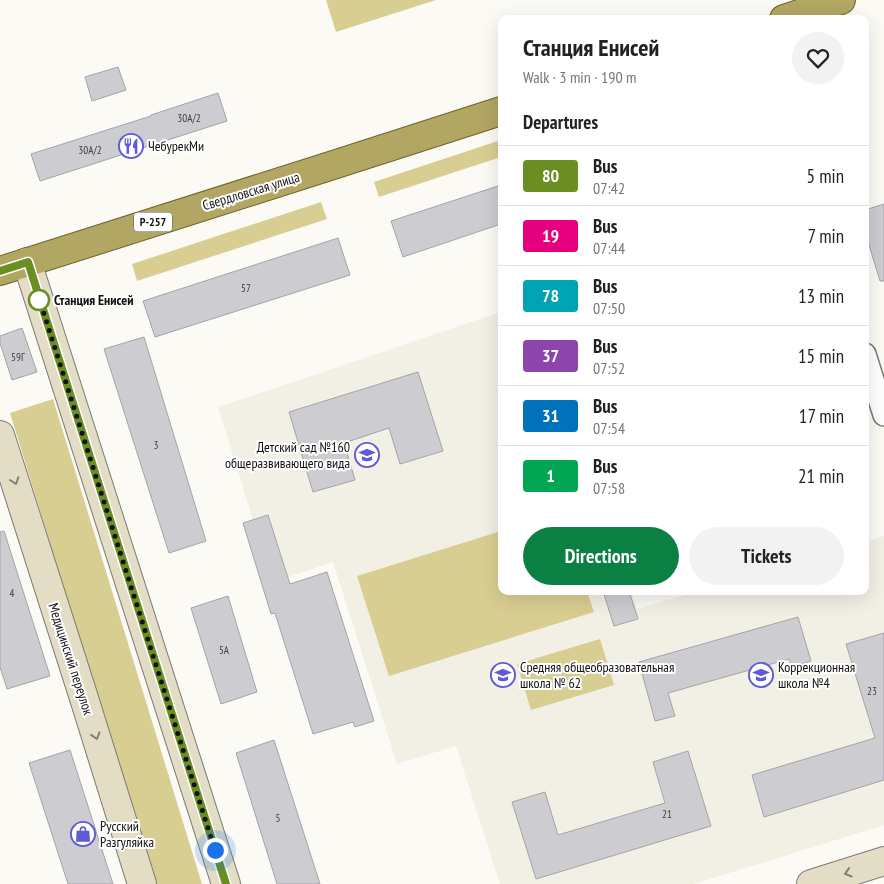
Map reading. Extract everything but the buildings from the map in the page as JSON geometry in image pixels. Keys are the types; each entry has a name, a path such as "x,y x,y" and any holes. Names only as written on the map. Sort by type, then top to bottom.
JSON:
{"highway":[{"path":"796,15 841,0"},
{"name":"Свердловская улица","path":"0,271 498,112"}],"main road":[{"path":"28,262 226,884"},
{"name":"Медицинский переулок","path":"0,434 142,884"},
{"path":"811,884 884,861"}],"street":[{"path":"869,367 884,415"}],"shaded area":[{"path":"326,0 436,0 336,32"},
{"path":"498,141 498,158 379,197 374,182"},
{"path":"321,202 327,219 137,281 132,264"},
{"path":"498,313 498,595 632,595 637,609 685,595 869,595 869,541 884,536 884,825 694,884 500,884 456,746 397,764 333,562 288,577 268,515 253,520 218,407"},
{"path":"53,399 202,884 155,884 10,413"},
{"path":"498,532 498,595 588,595 594,612 389,676 357,576"},
{"path":"600,639 614,685 531,710 517,664"}],"bus line":[{"name":"80","path":"0,271 28,262 226,884"}],"place":[{"name":"ЧебурекМи","path":"131,146"},
{"name":"Станция Енисей","path":"39,300"},
{"name":"Детский сад №160 общеразвивающего вида","path":"367,455"},
{"name":"Средняя общеобразовательная школа № 62","path":"503,675"},
{"name":"Коррекционная школа №4","path":"761,675"},
{"name":"Русский Разгуляйка","path":"83,834"}],"route":[{"path":"39,300 39,298 215,850"}]}
